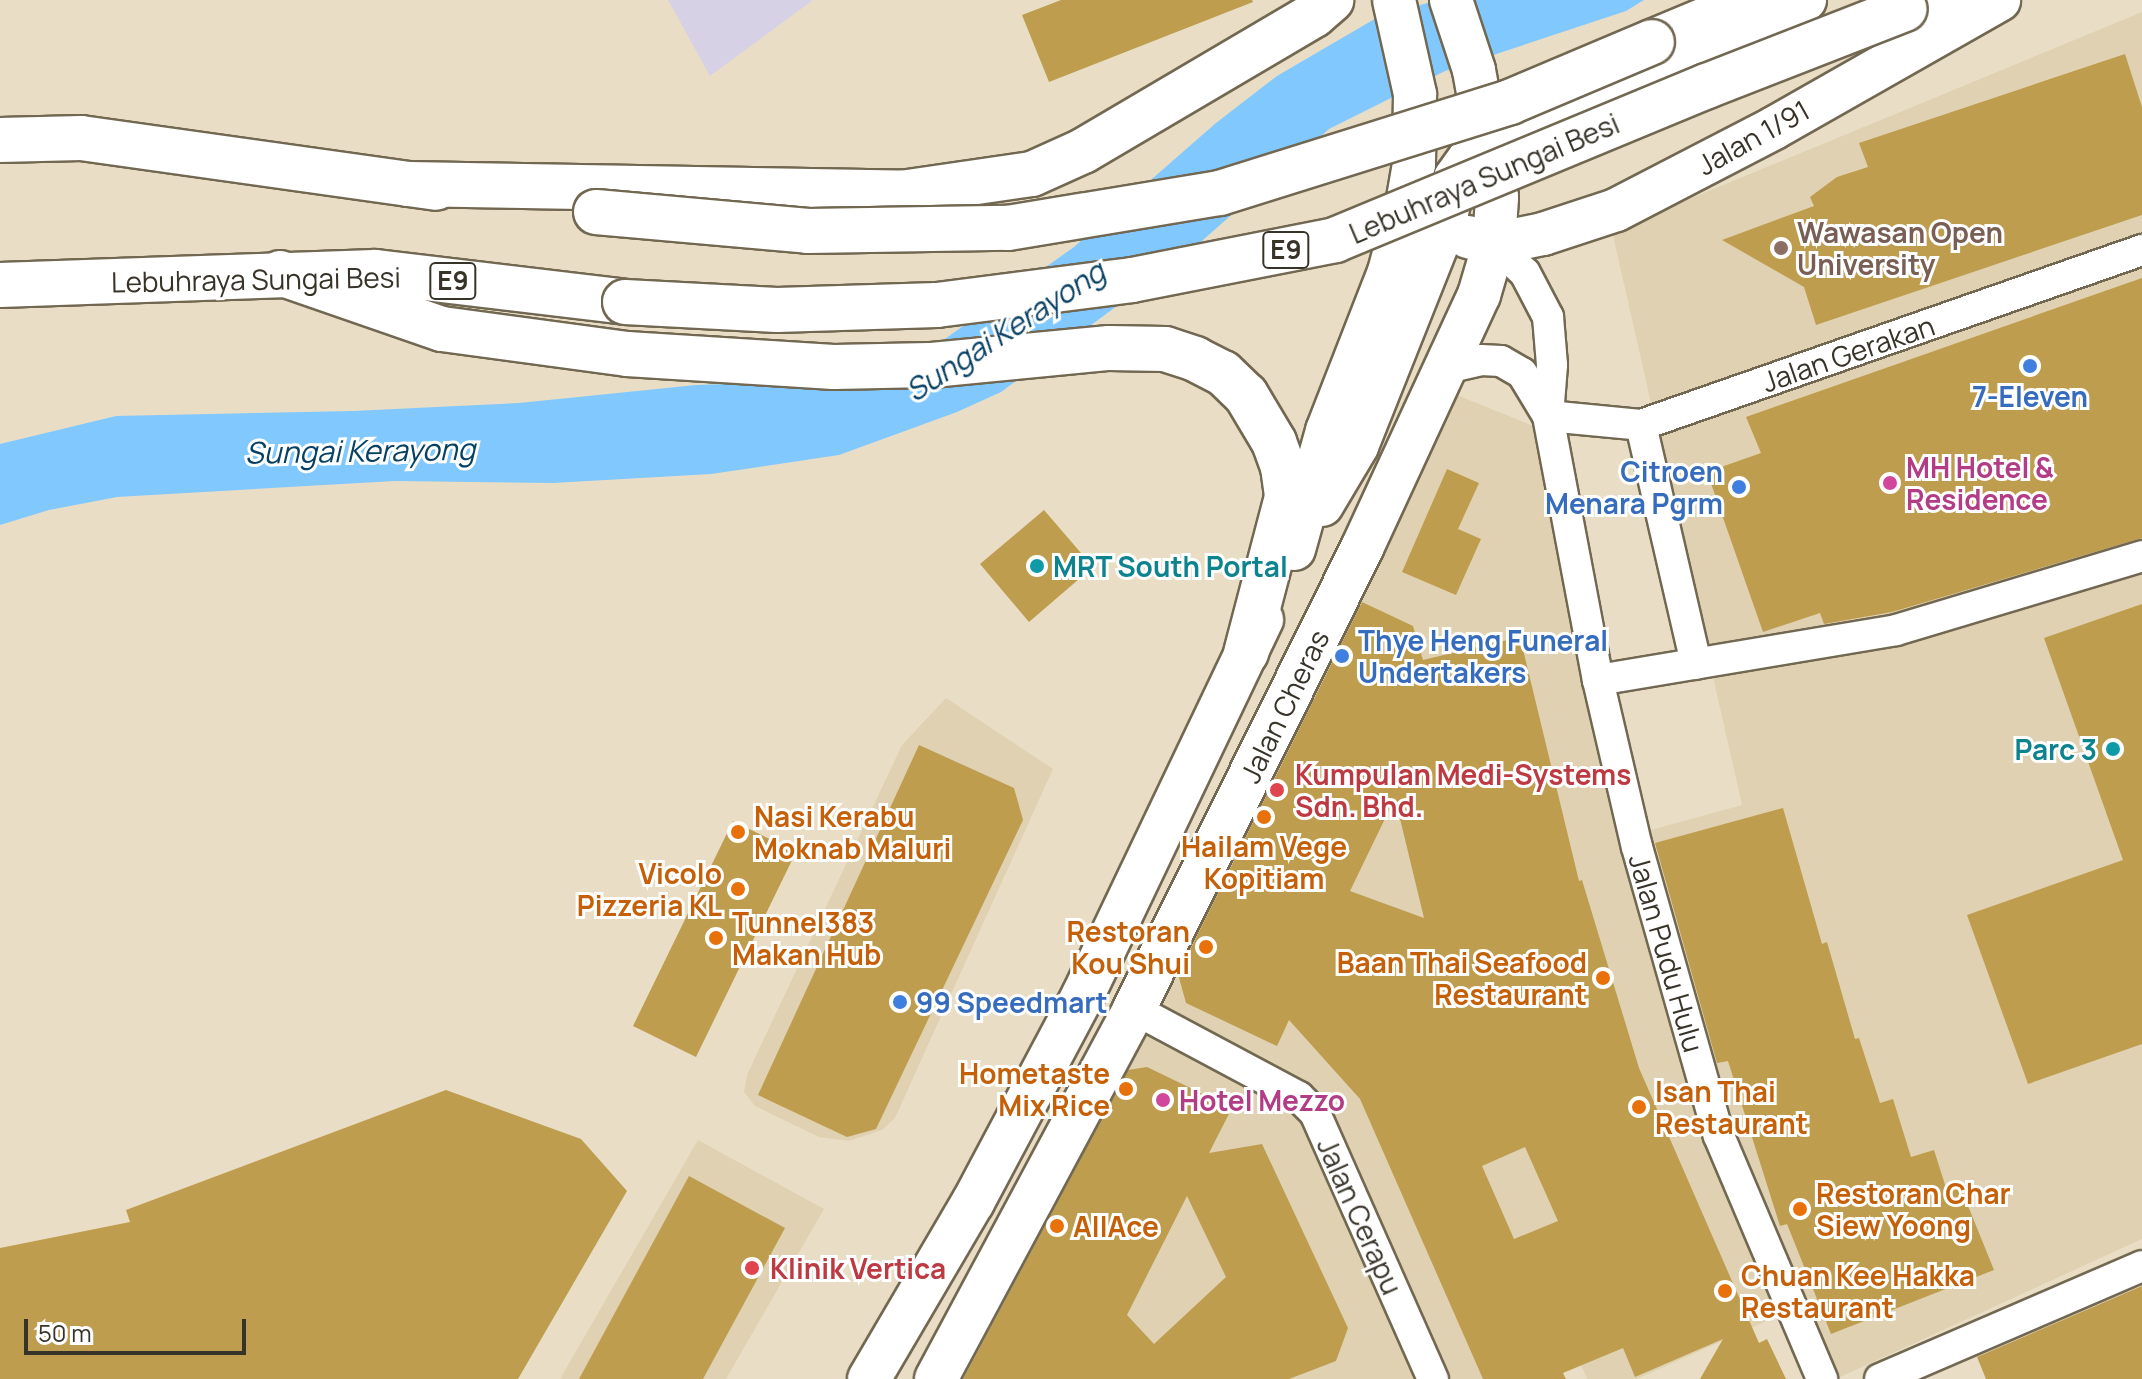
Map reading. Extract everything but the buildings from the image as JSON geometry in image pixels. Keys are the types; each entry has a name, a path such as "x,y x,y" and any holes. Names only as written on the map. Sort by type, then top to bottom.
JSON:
{"highway":[{"path":"408,184 901,193 1032,174 1083,151 1314,15 1331,0"},
{"path":"0,140 81,138 596,212 808,231 1008,228 1220,193 1510,102 1753,0"},
{"name":"Lebuhraya Sungai Besi","path":"0,285 375,272 625,302 777,310 937,305 1132,280 1335,240 1707,86 1914,5 1947,0"},
{"path":"280,273 442,329 627,354 834,367 932,365 1109,348 1165,349 1223,373 1261,417 1283,467 1287,497 1246,653"}],"main road":[{"name":"Jalan Cheras","path":"869,1379 973,1202 1083,995 1292,558 1327,431 1389,272 1407,204 1414,164 1415,94 1394,0"},
{"name":"Jalan Cheras","path":"936,1379 1134,1009 1447,368 1479,295 1494,244 1497,197 1475,77 1451,0"},
{"path":"1292,558 1357,446 1443,230 1455,178 1470,157 1488,146 1700,58 1805,0"},
{"name":"Jalan 1/91","path":"1494,244 1543,234 1616,210 1774,128 1999,0"},
{"path":"1475,77 1509,108 1545,122"},
{"path":"1407,204 1443,230 1494,244"}],"street":[{"name":"Jalan Pudu Hulu","path":"1494,244 1525,273 1548,317 1552,365 1548,416 1598,680 1637,847 1719,1136 1822,1379"},
{"name":"Jalan Gerakan","path":"1548,416 1641,425 2142,250"},
{"name":"Jalan Pudu Hulu","path":"1447,368 1481,360 1501,361 1522,373 1548,416"},
{"path":"1641,425 1696,664"},
{"path":"1598,680 1896,630 2142,556"},
{"name":"Jalan Cerapu","path":"1134,1009 1299,1097 1315,1113 1422,1375"},
{"path":"1880,1379 2142,1266"}],"shaded area":[{"path":"668,0 813,0 710,76"},
{"path":"2142,12 2142,1239 1838,1378 1730,1133 1644,832 1742,805 1612,231"},
{"path":"1452,393 1538,428 1780,1315 1637,1379 1587,1379 1573,1346 1497,1379 955,1379"},
{"path":"946,698 1053,769 895,1118 882,1130 849,1141 819,1137 755,1106 744,1092 747,1075 902,745"},
{"path":"698,1140 824,1209 726,1379 560,1379"}],"water":[{"name":"Sungai Kerayong","path":"1438,0 1644,0 1626,11 1445,71 1329,129 1187,254 1001,392 957,412 839,455 711,474 553,483 395,481 117,497 49,510 0,525 0,444 116,416 353,411 519,403 696,385 790,382 928,351 1074,247 1216,123 1277,76 1378,17"}],"place":[{"name":"Wawasan Open University","path":"1781,248"},
{"name":"7-Eleven","path":"2030,366"},
{"name":"MH Hotel & Residence","path":"1890,483"},
{"name":"Citroen Menara Pgrm","path":"1739,487"},
{"name":"MRT South Portal","path":"1037,566"},
{"name":"Thye Heng Funeral Undertakers","path":"1342,656"},
{"name":"Parc 3","path":"2113,749"},
{"name":"Kumpulan Medi-Systems Sdn. Bhd.","path":"1277,790"},
{"name":"Hailam Vege Kopitiam","path":"1264,817"},
{"name":"Nasi Kerabu Moknab Maluri","path":"738,832"},
{"name":"Vicolo Pizzeria KL","path":"738,889"},
{"name":"Tunnel383 Makan Hub","path":"716,938"},
{"name":"Restoran Kou Shui","path":"1206,947"},
{"name":"Baan Thai Seafood Restaurant","path":"1603,978"},
{"name":"99 Speedmart","path":"900,1002"},
{"name":"Hometaste Mix Rice","path":"1126,1089"},
{"name":"Hotel Mezzo","path":"1163,1100"},
{"name":"Isan Thai Restaurant","path":"1639,1107"},
{"name":"Restoran Char Siew Yoong","path":"1800,1209"},
{"name":"AllAce","path":"1057,1226"},
{"name":"Klinik Vertica","path":"752,1268"},
{"name":"Chuan Kee Hakka Restaurant","path":"1725,1291"}]}
